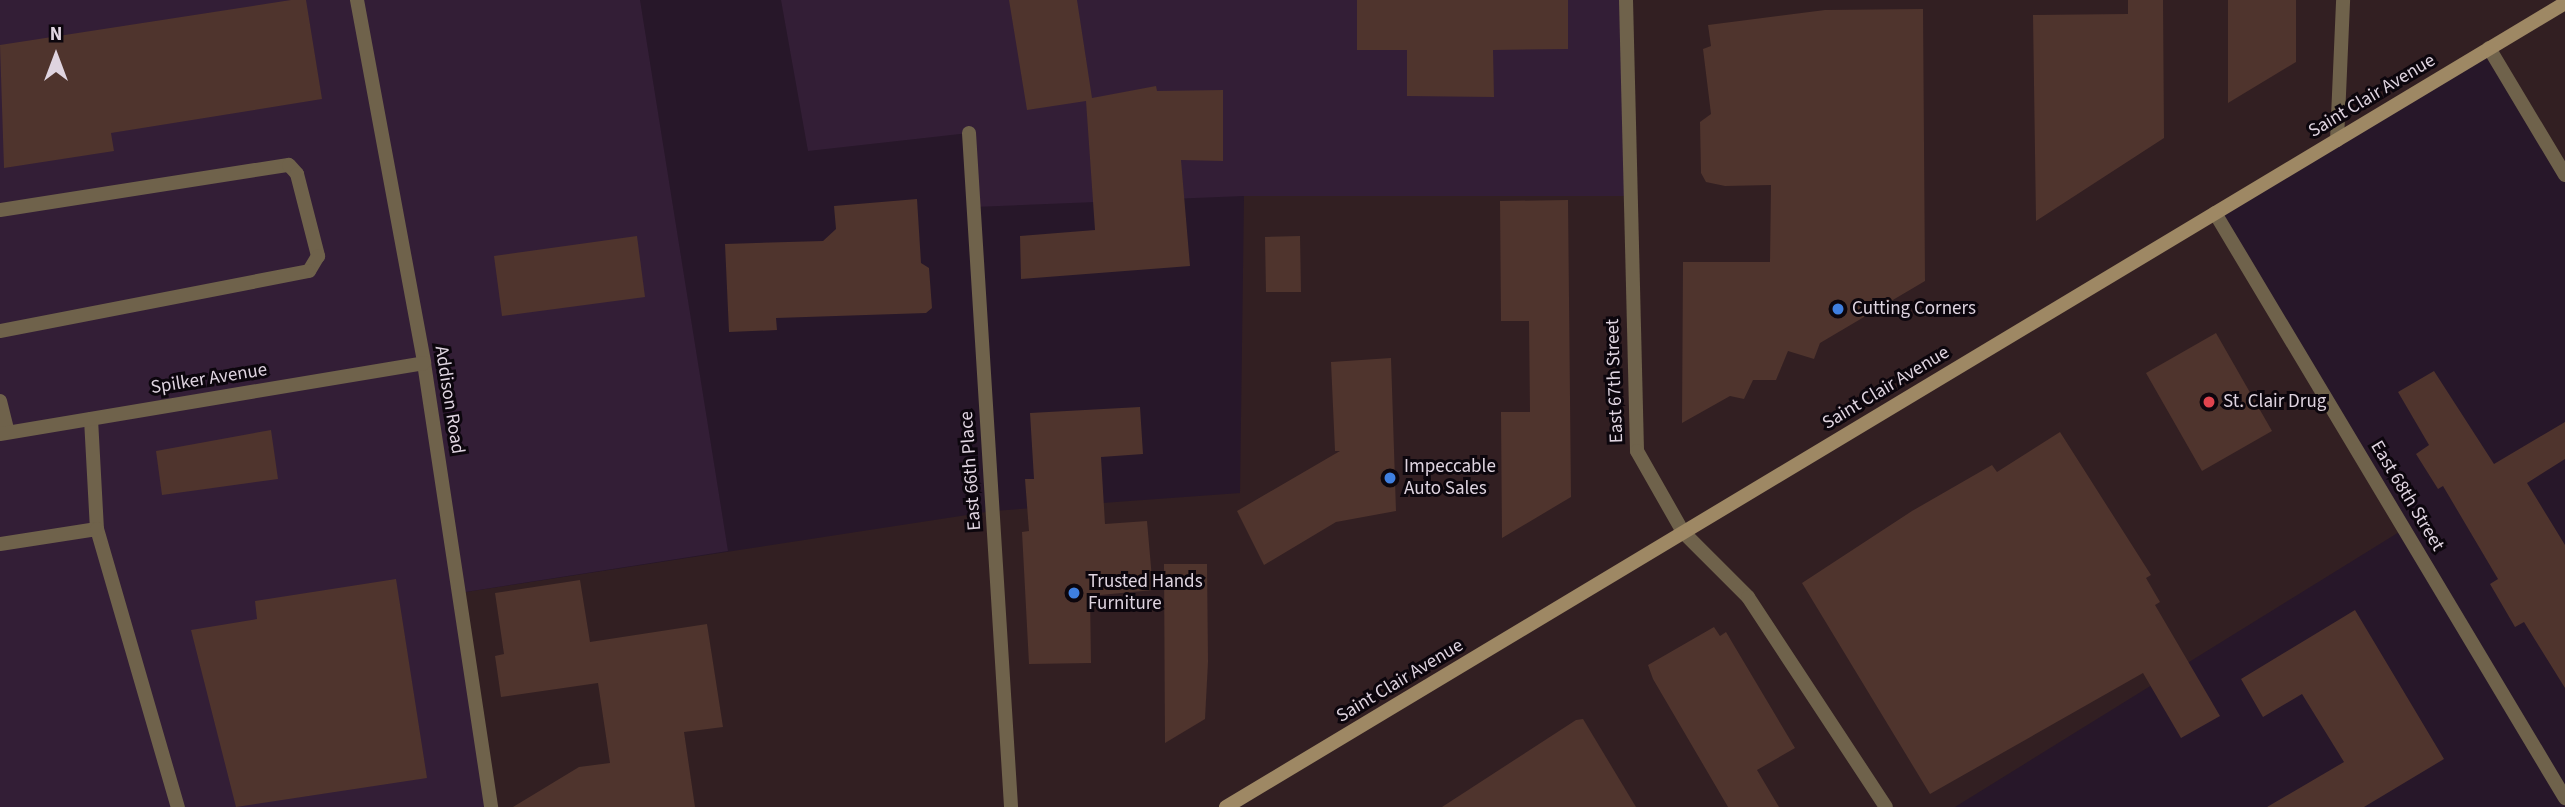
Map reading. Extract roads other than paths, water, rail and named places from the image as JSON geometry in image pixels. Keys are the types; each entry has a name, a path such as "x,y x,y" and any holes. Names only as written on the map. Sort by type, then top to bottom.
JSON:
{"main road":[{"name":"Saint Clair Avenue","path":"1226,807 2565,3"}],"street":[{"name":"Addison Road","path":"357,0 424,363 491,807"},
{"name":"East 67th Street","path":"1626,0 1637,452 1683,532 1748,597 1885,807"},
{"path":"2337,140 2343,0"},
{"path":"2490,48 2565,175"},
{"name":"East 66th Place","path":"969,133 1011,807"},
{"path":"0,210 289,165 297,174 318,256 309,271 0,331"},
{"name":"East 68th Street","path":"2215,213 2565,798"},
{"name":"Spilker Avenue","path":"4,433 424,363"},
{"path":"0,401 4,433"},
{"path":"91,419 97,529 178,807"},
{"path":"0,544 97,529"}],"place":[{"name":"Cutting Corners","path":"1838,309"},
{"name":"St. Clair Drug","path":"2209,402"},
{"name":"Impeccable Auto Sales","path":"1390,478"},
{"name":"Trusted Hands Furniture","path":"1074,593"}]}
